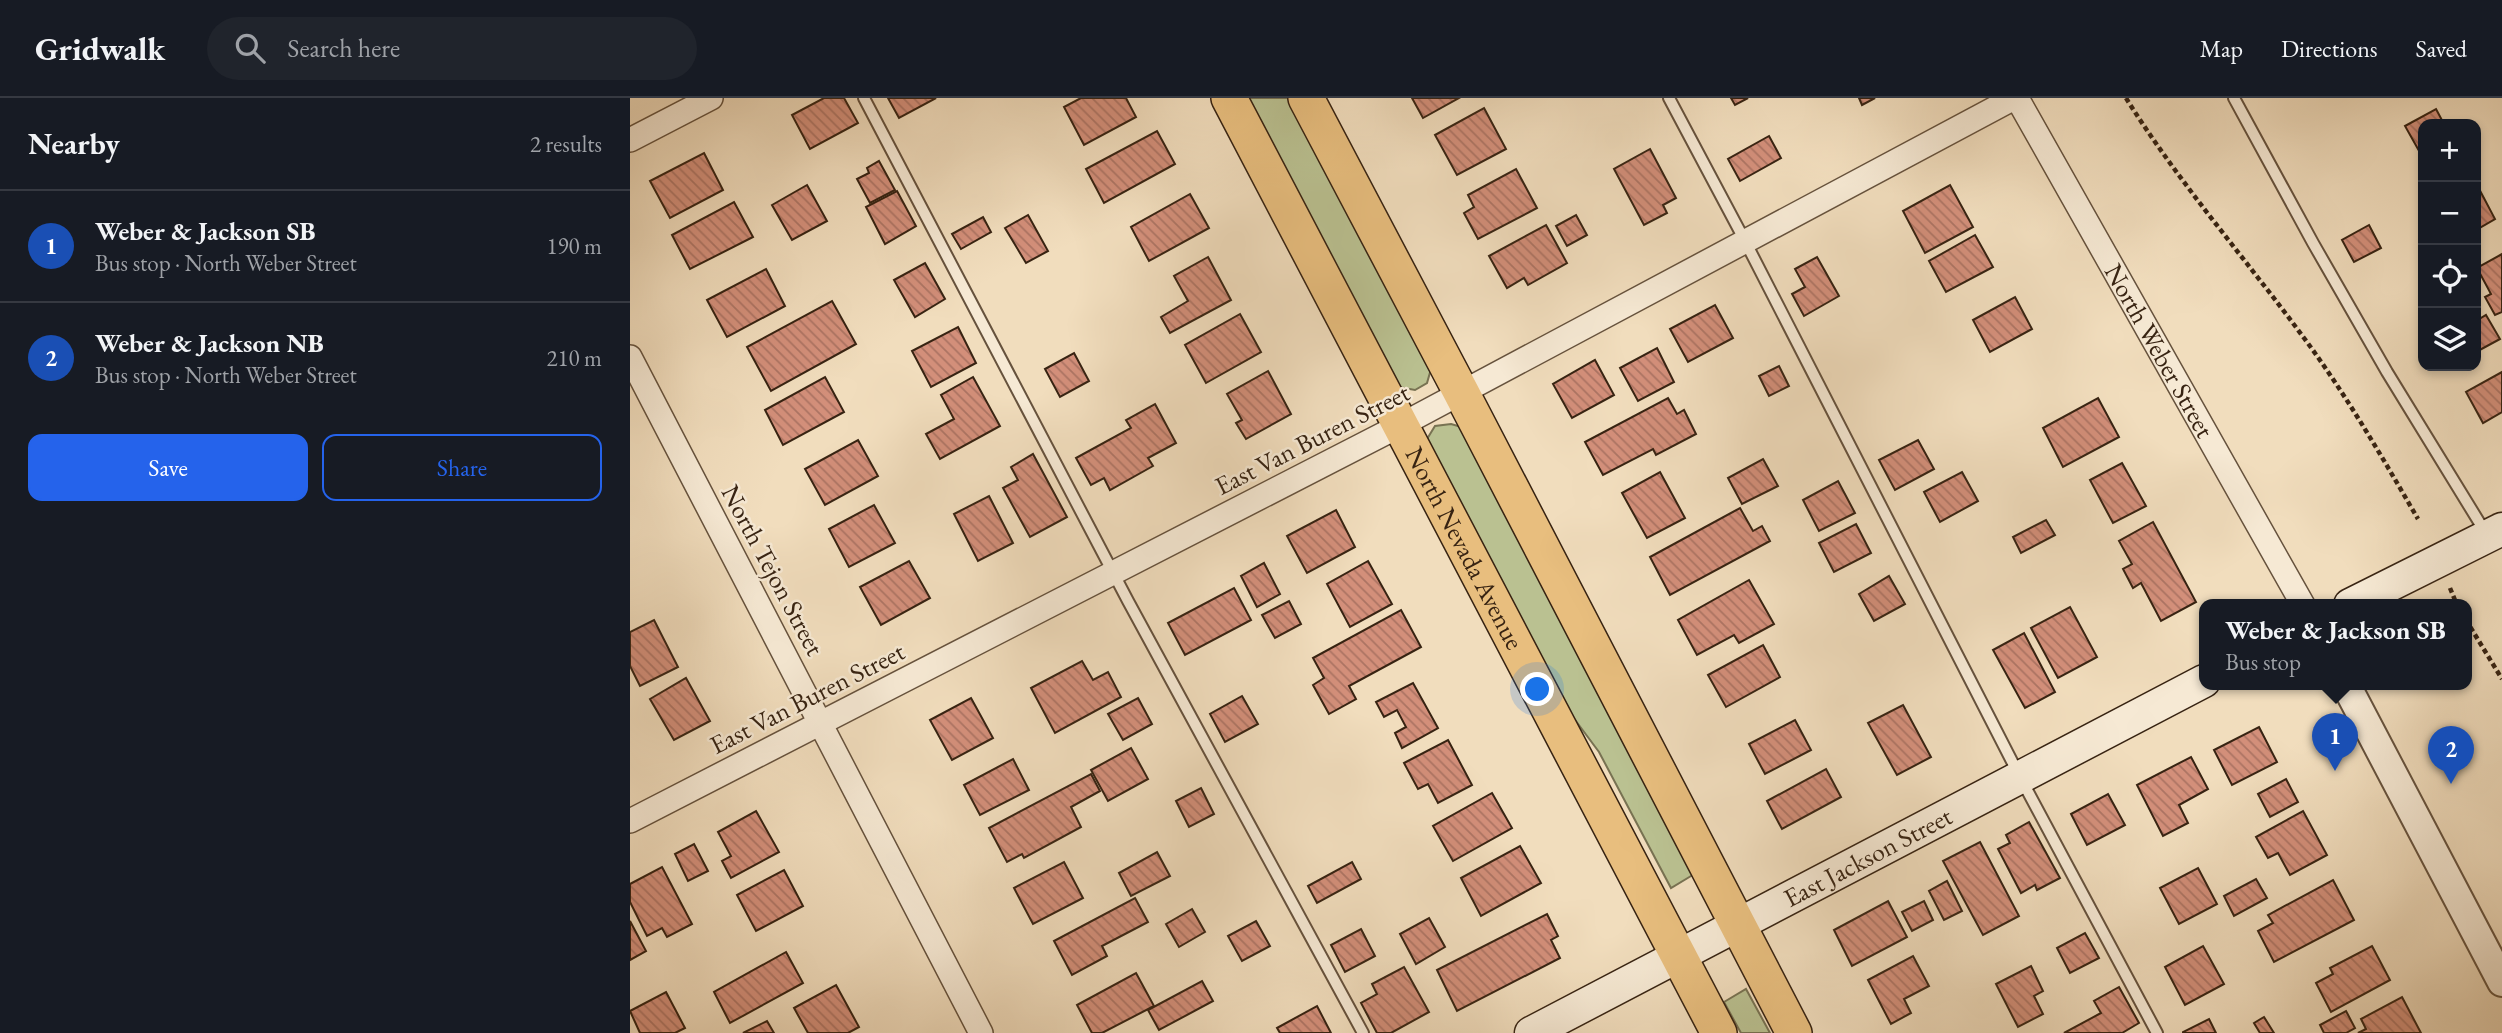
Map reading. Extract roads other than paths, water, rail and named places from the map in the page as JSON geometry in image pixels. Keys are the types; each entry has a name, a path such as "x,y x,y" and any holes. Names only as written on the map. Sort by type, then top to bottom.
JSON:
{"main road":[{"name":"North Nevada Avenue","path":"1229,98 1719,1033"},
{"path":"1306,98 1794,1033"},
{"path":"2362,599 2495,532"},
{"name":"East Jackson Street","path":"1531,1033 1679,958 2199,684"}],"street":[{"path":"630,140 711,98"},
{"name":"East Van Buren Street","path":"630,821 1401,425 2016,98"},
{"name":"North Weber Street","path":"2016,98 2300,599"},
{"name":"North Tejon Street","path":"630,357 981,1033"},
{"path":"2349,690 2502,982"}],"lane":[{"path":"864,98 1113,573 1363,1033"},
{"path":"1669,98 2020,777 2157,1033"},
{"path":"2234,98 2380,360 2495,532"}],"place":[{"name":"Weber & Jackson SB","path":"2335,771"},
{"name":"Weber & Jackson NB","path":"2451,784"}]}
